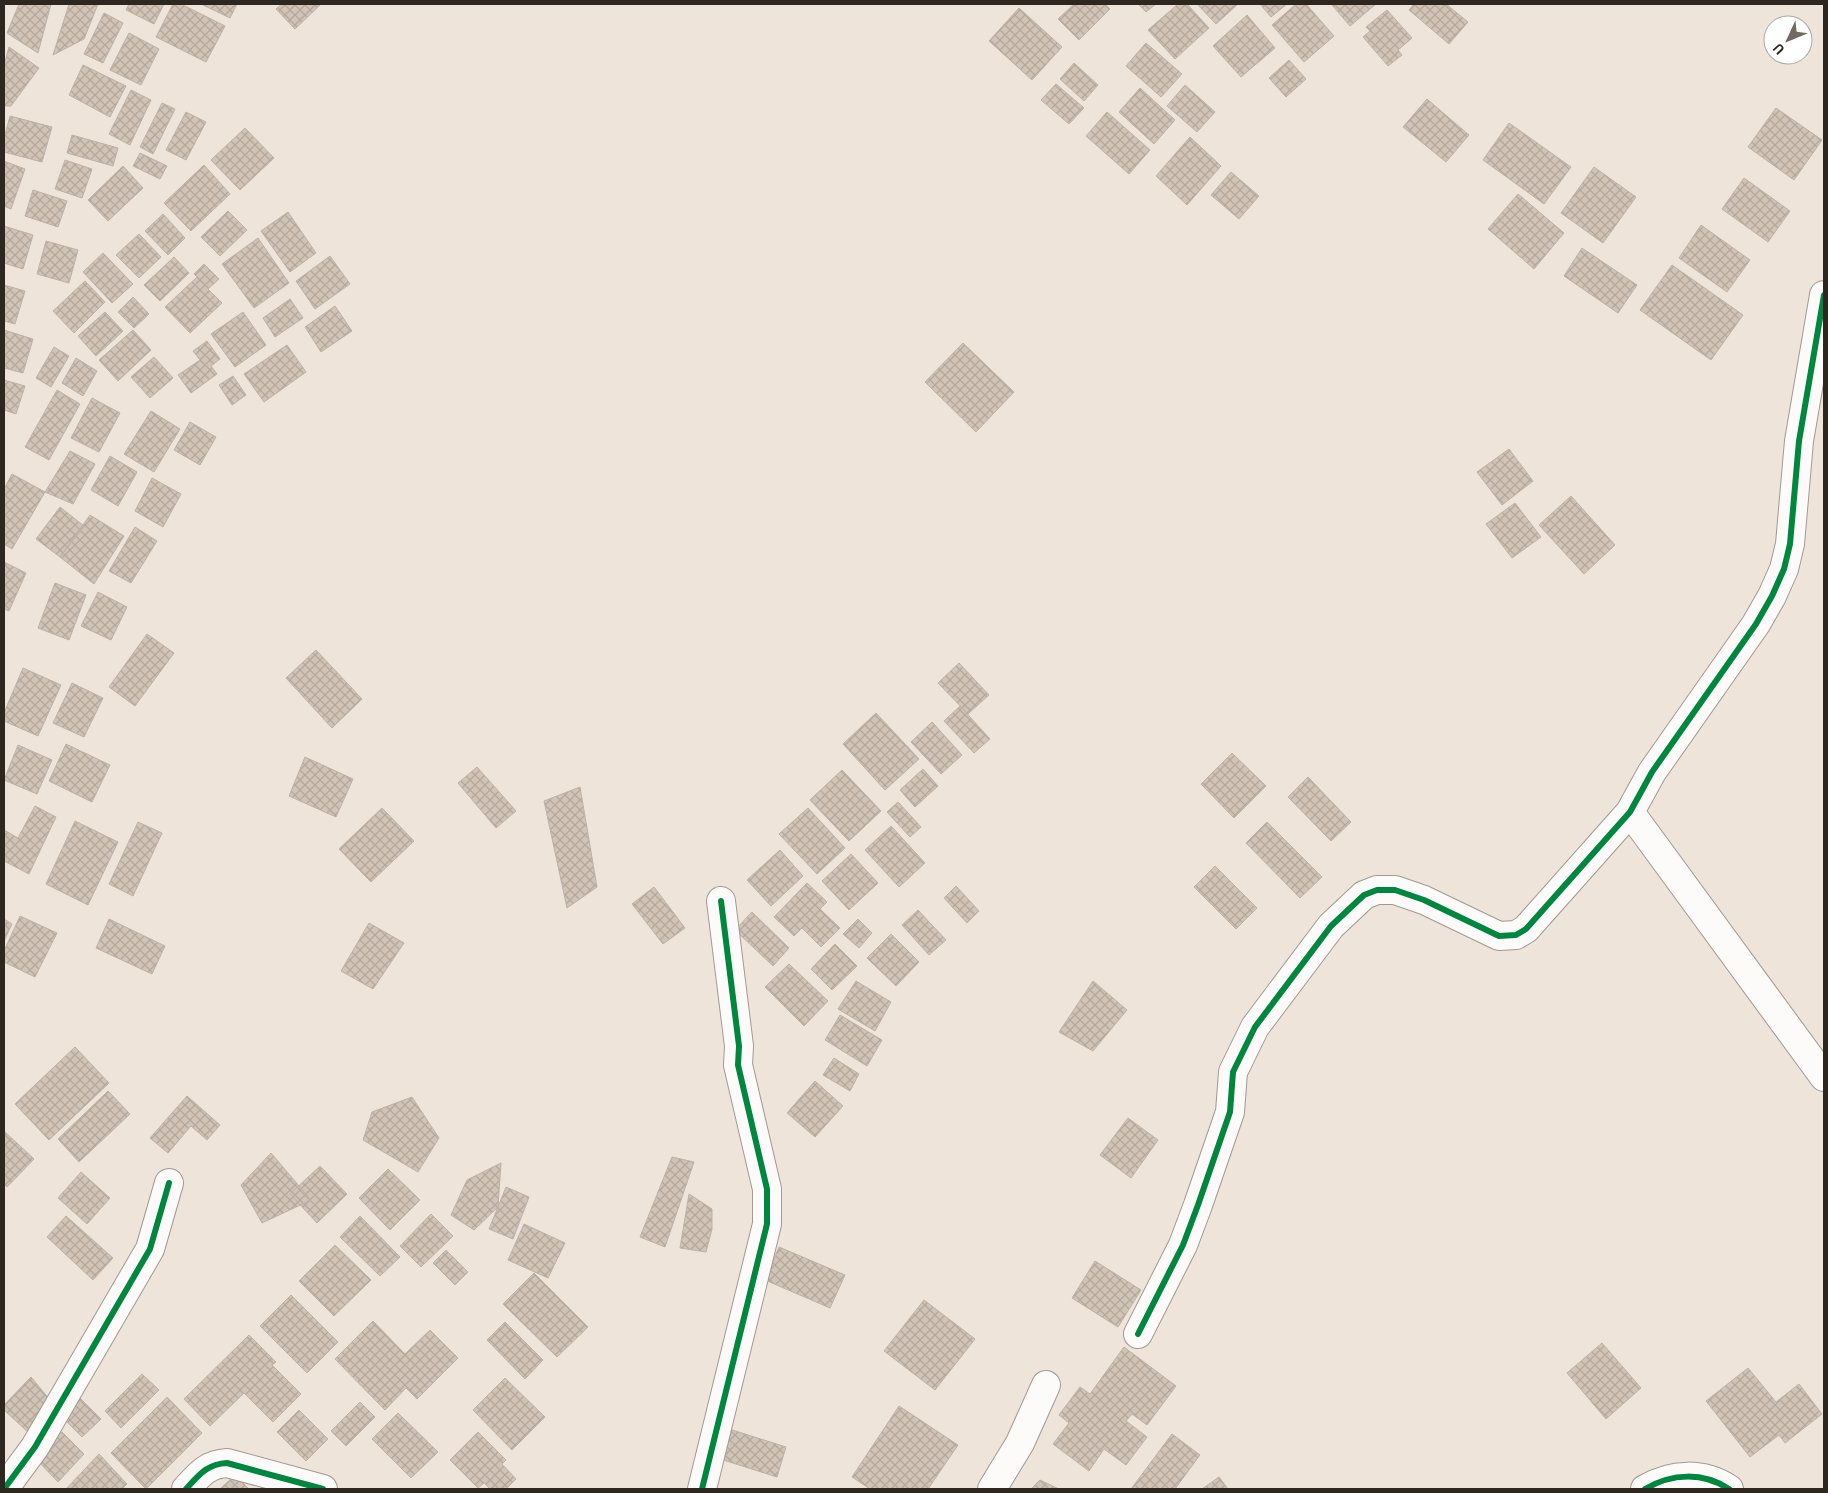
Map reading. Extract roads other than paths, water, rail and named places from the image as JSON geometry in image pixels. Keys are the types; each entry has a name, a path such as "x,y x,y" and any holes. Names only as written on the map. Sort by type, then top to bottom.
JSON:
{"street":[{"path":"1138,1334 1183,1245 1198,1205 1230,1112 1233,1072 1255,1027 1331,926 1364,895 1377,890 1395,890 1424,900 1499,936 1516,934 1526,929 1564,889 1630,812 1652,772 1756,624 1772,596 1784,569 1792,527 1799,441 1824,295"},
{"path":"1630,812 1824,1077"},
{"path":"702,1489 767,1224 768,1206 767,1189 738,1065 739,1046 721,901"},
{"path":"4,1489 34,1447 150,1249 169,1183"},
{"path":"992,1489 1020,1442 1046,1385"},
{"path":"186,1489 203,1470 216,1464 227,1464 323,1489"},
{"path":"1645,1489 1668,1478 1684,1476 1703,1478 1730,1489"}]}
